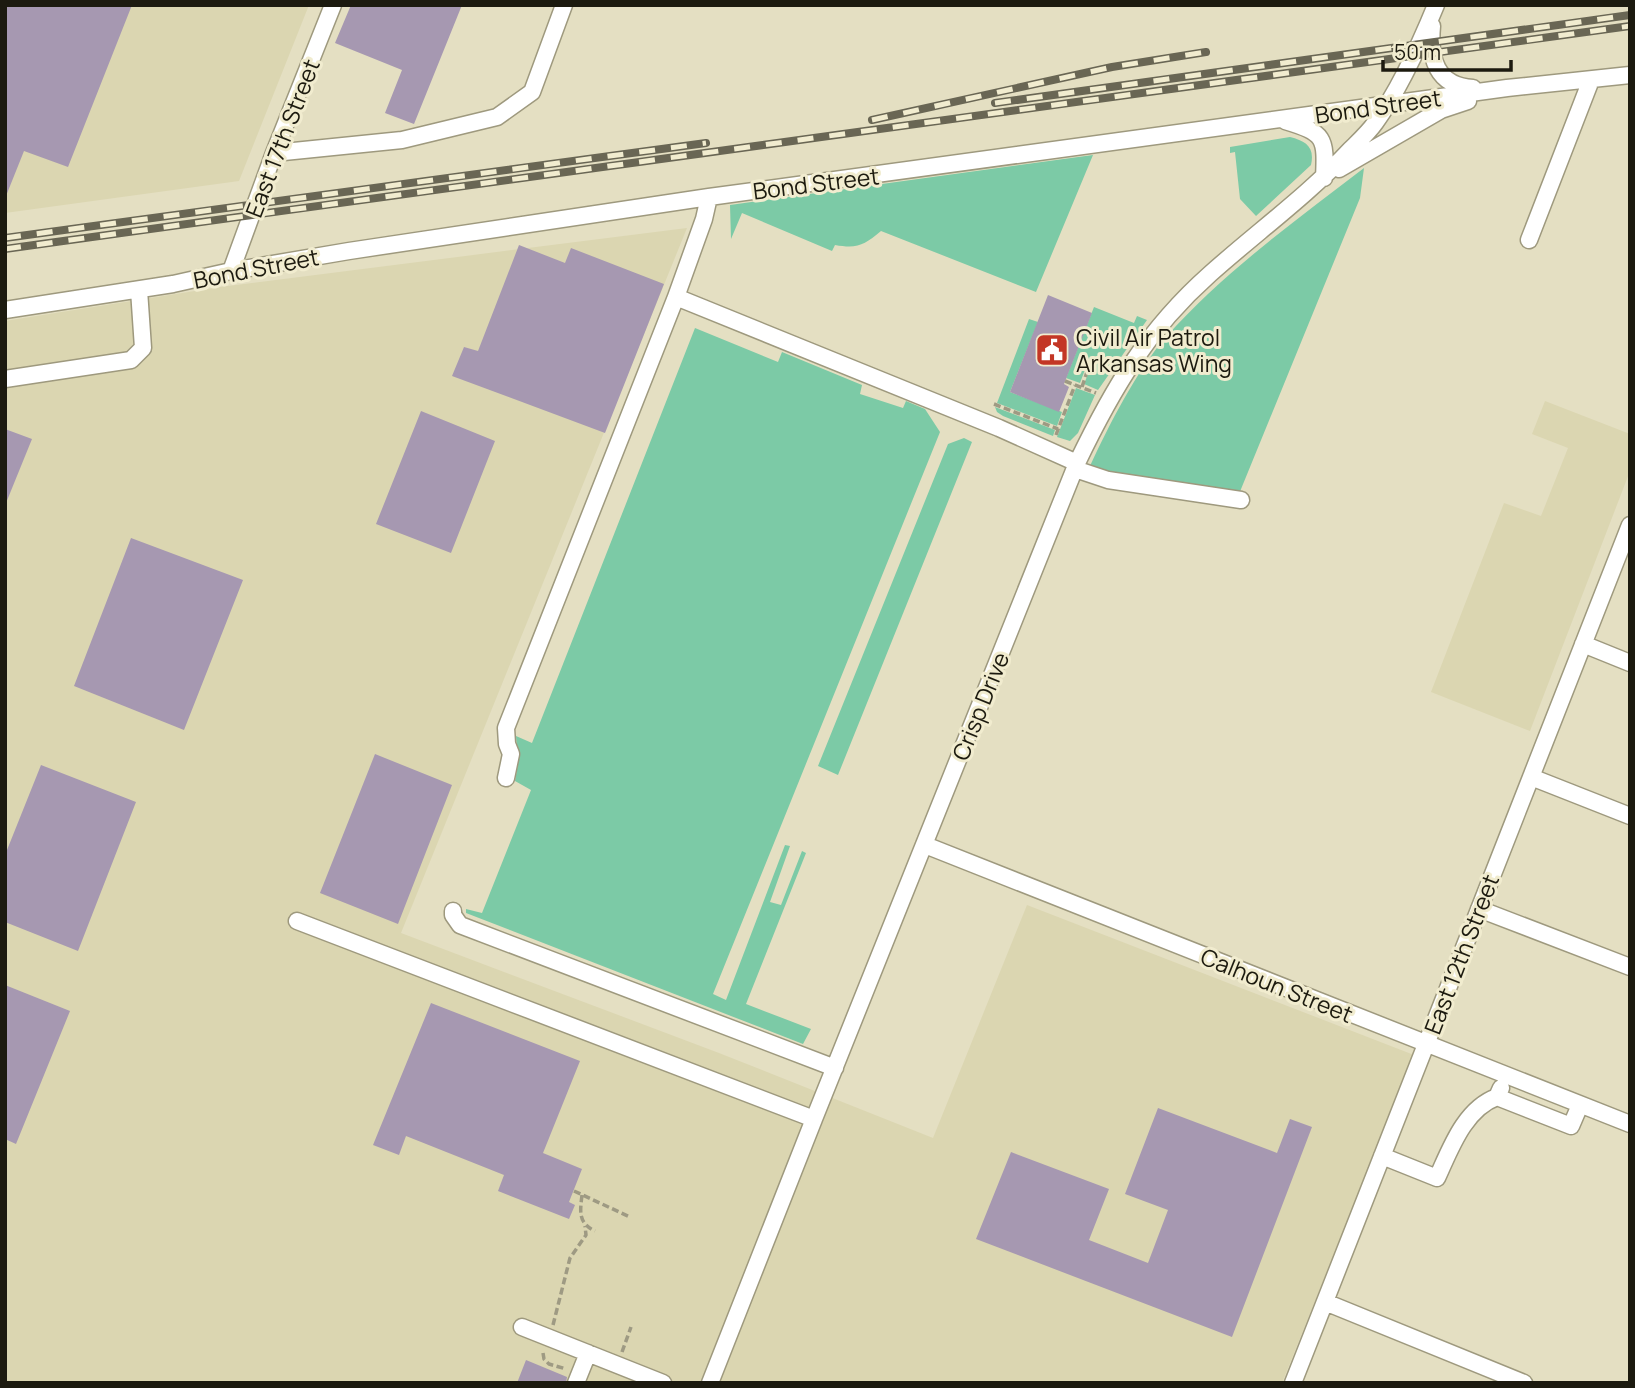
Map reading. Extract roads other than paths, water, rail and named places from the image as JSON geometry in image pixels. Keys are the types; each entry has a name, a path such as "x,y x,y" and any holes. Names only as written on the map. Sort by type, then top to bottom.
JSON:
{"street":[{"name":"East 17th Street","path":"231,271 333,5"},
{"path":"274,153 402,140 498,117 532,92 564,5"},
{"path":"1437,5 1431,43 1435,65 1443,76 1453,85 1465,88 1507,88"},
{"name":"Crisp Drive","path":"710,1383 1076,466 1104,407 1153,334 1210,274 1324,178 1375,124 1414,55 1437,5"},
{"name":"Bond Street","path":"5,310 139,290 231,271 709,197 1507,88 1630,75"},
{"path":"1529,240 1591,80"},
{"name":"Crisp Drive","path":"1324,178 1441,110 1507,88"},
{"path":"1280,119 1310,128 1322,138 1326,152 1324,178"},
{"path":"506,778 511,754 506,744 506,728 676,297 704,219 709,197"},
{"path":"5,379 131,360 143,348 139,290"},
{"path":"676,297 999,428 1108,480 1241,500"},
{"name":"East 12th Street","path":"1293,1383 1630,525"},
{"path":"1583,644 1630,663"},
{"path":"1531,777 1630,816"},
{"name":"Calhoun Street","path":"925,845 1630,1124"},
{"path":"1479,909 1630,967"},
{"path":"453,911 460,925 835,1068"},
{"path":"298,921 814,1119"},
{"path":"1497,1097 1506,1075"},
{"path":"1382,1156 1437,1178 1457,1136 1485,1101 1497,1097 1571,1126 1580,1105"},
{"path":"1325,1303 1524,1383"},
{"path":"522,1327 663,1383"},
{"path":"573,1377 588,1353"}],"railway":[{"path":"995,103 1630,15"},
{"path":"5,249 1630,26"},
{"path":"872,120 1112,67 1206,52"},
{"path":"5,238 706,143"}],"place":[{"name":"Civil Air Patrol Arkansas Wing","path":"1052,350"}]}
